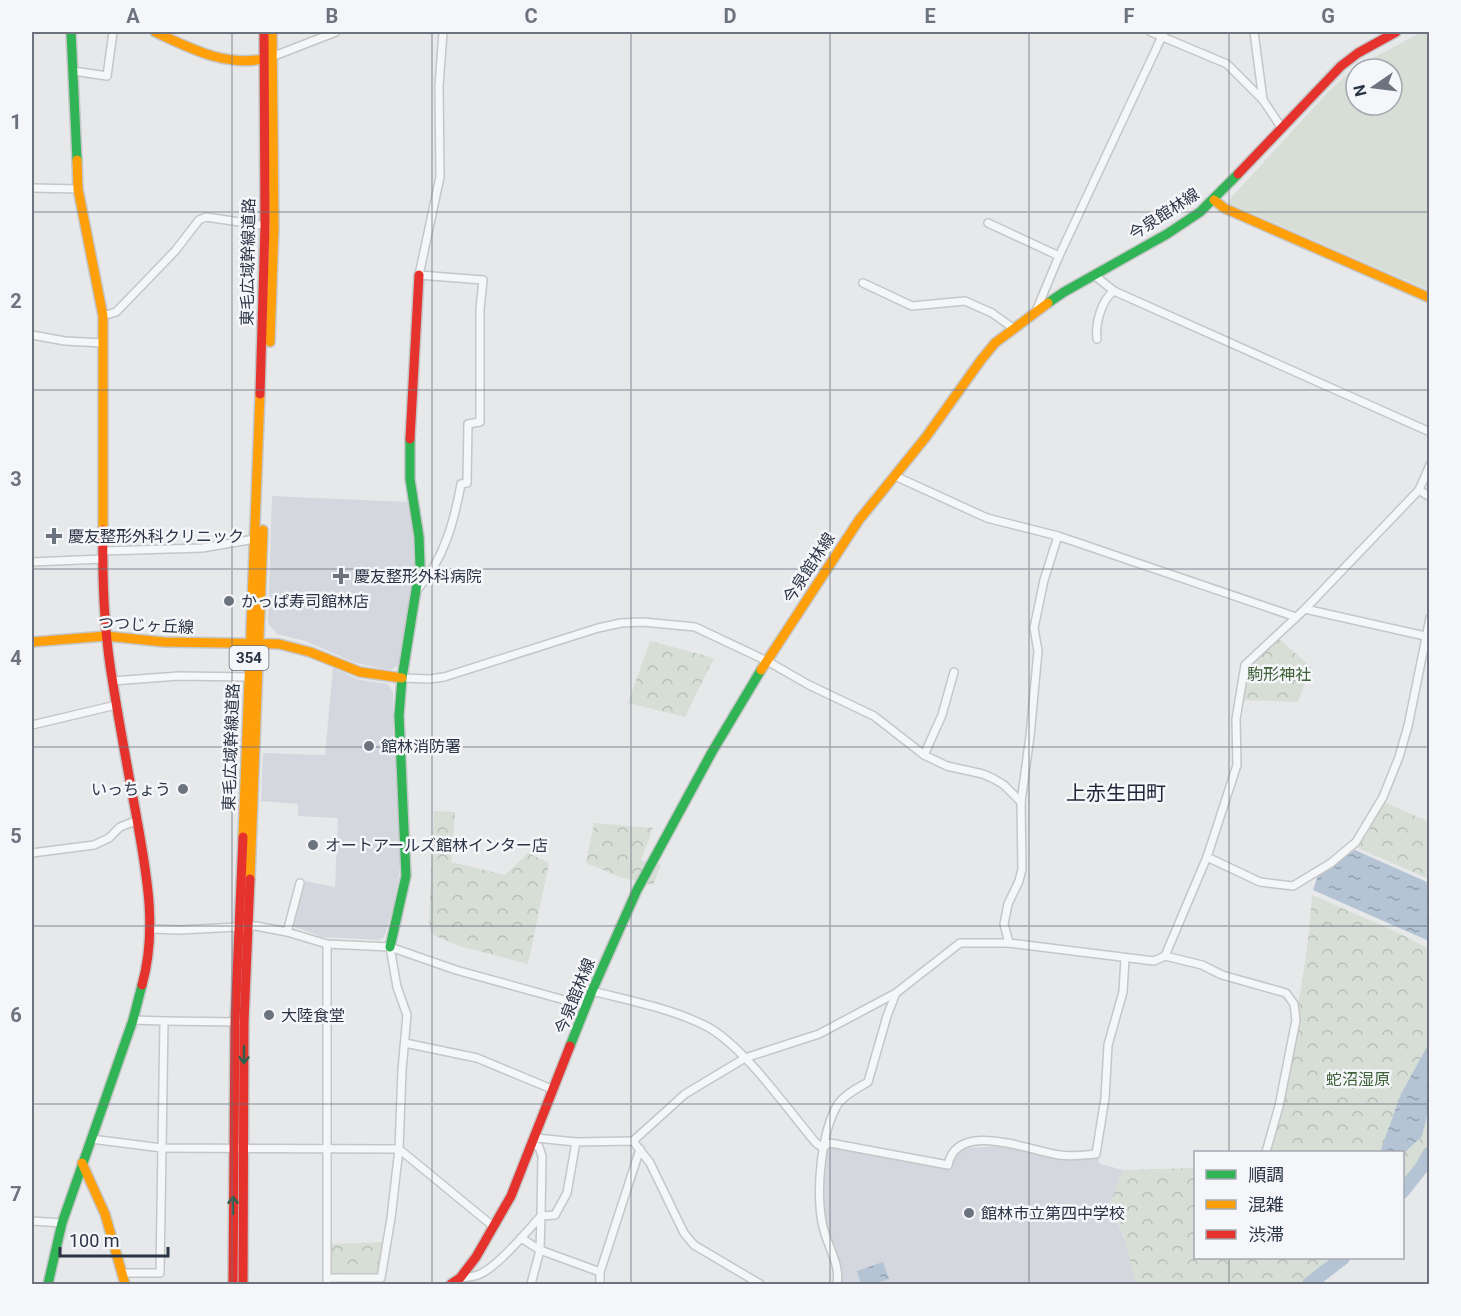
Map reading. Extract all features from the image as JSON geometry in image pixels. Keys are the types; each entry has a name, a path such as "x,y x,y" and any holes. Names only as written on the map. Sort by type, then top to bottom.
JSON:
{"main road":[{"path":"48,1284 62,1223 134,1020 147,968 151,929 148,886 112,681 102,596 103,316 78,189 71,32"},
{"path":"155,32 228,62 246,63 269,57"},
{"name":"東毛広域幹線道路","path":"264,32 269,57"},
{"name":"東毛広域幹線道路","path":"243,926 270,226 269,57 272,32"},
{"name":"今泉館林線","path":"451,1284 460,1278 476,1257 511,1196 535,1141 592,991 637,890 712,752 766,661 859,520 995,343 1036,311 1094,274 1176,229 1200,213 1341,66 1358,53 1396,32"},
{"path":"1214,200 1224,208 1430,298"},
{"name":"東毛広域幹線道路","path":"233,1284 249,677 255,643 255,539 270,226"},
{"path":"390,947 406,876 399,727 402,678 418,589 420,550 410,479 409,447 419,275"},
{"name":"つつじヶ丘線","path":"32,642 106,636 164,642 286,645 360,672 402,678"},
{"name":"東毛広域幹線道路","path":"238,1148 243,1284"},
{"path":"82,1163 105,1214 125,1284"}],"street":[{"path":"73,70 107,76 113,32"},
{"path":"269,57 336,32"},
{"path":"418,589 434,568 454,522 461,484 467,483 468,424 480,422 480,309 483,280 419,275 440,177 439,86 443,32"},
{"path":"1151,32 1163,34 1227,64 1263,100 1281,127"},
{"path":"1254,32 1263,100"},
{"path":"1036,311 1059,256 1163,34"},
{"path":"32,188 78,189"},
{"path":"103,316 116,312 175,251 199,220 206,217 270,226"},
{"path":"988,223 1059,256"},
{"path":"1094,274 1113,291 1430,432"},
{"path":"863,283 912,306 964,301 992,313 1013,328"},
{"path":"1097,339 1097,321 1109,294 1113,291"},
{"path":"32,335 65,341 103,343"},
{"path":"1165,956 1207,857 1237,765 1236,719 1245,665 1305,609 1419,489 1430,465"},
{"path":"895,476 987,518 1058,536 1296,617"},
{"path":"1419,489 1430,497"},
{"path":"1009,943 1004,924 1008,904 1019,881 1022,868 1021,802 1038,651 1034,628 1044,580 1058,536"},
{"path":"32,562 202,548 255,539"},
{"path":"1305,609 1425,636"},
{"path":"1207,857 1260,882 1293,886 1331,863 1356,842 1383,797 1399,757 1408,726 1430,618"},
{"path":"402,678 444,677 598,628 621,623 643,622 694,627 766,661 809,686 874,716 924,755 947,766 983,774 1004,785 1021,802"},
{"path":"924,755 942,715 954,672"},
{"path":"112,681 178,676 249,677"},
{"path":"32,725 116,705"},
{"path":"32,853 94,845 109,838 120,827 138,820"},
{"path":"287,932 300,883"},
{"path":"151,929 243,926 287,932 327,944 390,947 456,970 586,1006"},
{"path":"535,1141 633,1141 685,1094 745,1058 819,1034 896,993 960,943 1009,943 1154,961 1165,956 1202,965 1222,975 1286,993 1294,1004 1296,1020 1279,1106 1266,1151"},
{"path":"327,944 328,1281 381,1278 399,1149 407,1015 397,987 390,947"},
{"path":"822,1147 830,1143 948,1165 954,1150 962,1144 974,1142 1013,1143 1059,1155 1096,1154 1105,1098 1108,1045 1123,992 1125,958"},
{"path":"592,991 663,1009 708,1027 745,1058 816,1143 822,1147"},
{"path":"837,1284 836,1264 822,1222 820,1186 822,1147 838,1105 844,1097 868,1082 896,993"},
{"path":"134,1020 240,1022"},
{"path":"121,1273 160,1273 164,1021"},
{"path":"405,1043 477,1058 554,1090"},
{"path":"91,1139 162,1148 399,1149 494,1227"},
{"path":"531,1284 540,1251 541,1216 542,1156 535,1141"},
{"path":"633,1141 650,1163 684,1233 694,1245 760,1284"},
{"path":"460,1278 483,1273 541,1216 555,1215 567,1193 576,1142"},
{"path":"600,1284 600,1272 640,1149"},
{"path":"32,1221 62,1223"},
{"path":"521,1238 540,1251 600,1272"}],"shaded area":[{"name":"慶友整形外科病院","path":"272,496 407,502 413,532 414,567 399,664 391,670 356,663 305,641 277,634 268,623"},
{"path":"333,668 360,680 388,684 393,692 400,846 399,875 394,906 384,937 379,940 322,937 293,926 305,881 335,887 338,818 298,816 298,804 261,801 263,753 325,755"},
{"name":"館林市立第四中学校","path":"1005,1146 1058,1159 1098,1158 1100,1164 1123,1170 1109,1206 1124,1237 1139,1284 841,1284 839,1266 825,1220 826,1151 833,1148 951,1170 954,1157 963,1148"}],"green space":[{"path":"1422,32 1430,32 1429,290 1229,203 1229,200 1344,78 1344,117 1404,117 1404,57 1375,57"},
{"name":"駒形神社","path":"1278,638 1311,667 1298,702 1239,700 1249,666"},
{"path":"650,641 714,658 685,717 628,703"},
{"path":"1384,802 1429,822 1429,879 1356,847 1367,835"},
{"path":"434,811 455,812 451,862 505,875 528,853 549,863 528,964 459,946 431,934 429,921"},
{"path":"594,823 653,828 641,860 661,865 653,885 620,877 586,863"},
{"name":"蛇沼湿原","path":"1312,895 1397,932 1429,949 1429,1151 1404,1183 1404,1151 1265,1151 1300,993"},
{"path":"1194,1168 1194,1259 1341,1259 1299,1284 1136,1284 1124,1236 1109,1206 1123,1170"},
{"path":"384,1242 381,1278 330,1278 331,1244"}],"water":[{"path":"1355,850 1429,883 1429,941 1313,890 1318,875"},
{"path":"1429,1043 1429,1108 1422,1136 1404,1153 1404,1151 1380,1151 1401,1094"},
{"path":"883,1262 889,1279 873,1284 861,1284 857,1271"}],"waterway":[{"path":"1404,1190 1430,1153"},
{"path":"1309,1284 1342,1259"}],"traffic: fast":[{"path":"71,32 77,160"},
{"path":"1048,303 1167,234 1200,212 1238,174"},
{"path":"390,947 406,876 399,716 402,678 420,565 419,537 410,479 410,439"},
{"path":"570,1046 637,890 712,752 761,670"},
{"path":"48,1284 62,1223 133,1020 142,985"}],"traffic: slow":[{"path":"155,32 196,50 224,59 238,61 268,58"},
{"path":"270,342 274,227 272,32"},
{"path":"77,160 78,189 103,316 103,530"},
{"path":"1214,200 1224,208 1430,298"},
{"path":"761,670 859,520 926,437 981,360 995,343 1048,303"},
{"path":"243,837 260,394"},
{"path":"250,879 263,530"},
{"path":"32,642 106,636 164,642 279,644 310,652 360,672 402,678"},
{"path":"82,1163 105,1214 125,1284"}],"traffic: jam":[{"path":"260,394 265,226 264,32"},
{"path":"1238,174 1341,66 1358,53 1396,32"},
{"path":"410,439 419,275"},
{"path":"103,530 103,588 107,646 149,900 149,942 142,985"},
{"path":"233,1284 235,1022 243,837"},
{"path":"243,1284 244,1022 250,879"},
{"path":"451,1284 460,1278 476,1257 511,1196 570,1046"}],"place":[{"name":"慶友整形外科クリニック","path":"54,536"},
{"name":"慶友整形外科病院","path":"341,576"},
{"name":"かっぱ寿司館林店","path":"229,601"},
{"name":"館林消防署","path":"369,746"},
{"name":"いっちょう","path":"183,789"},
{"name":"オートアールズ館林インター店","path":"313,845"},
{"name":"大陸食堂","path":"269,1015"},
{"name":"館林市立第四中学校","path":"969,1213"}],"district":[{"name":"上赤生田町","path":"1116,793"}]}
